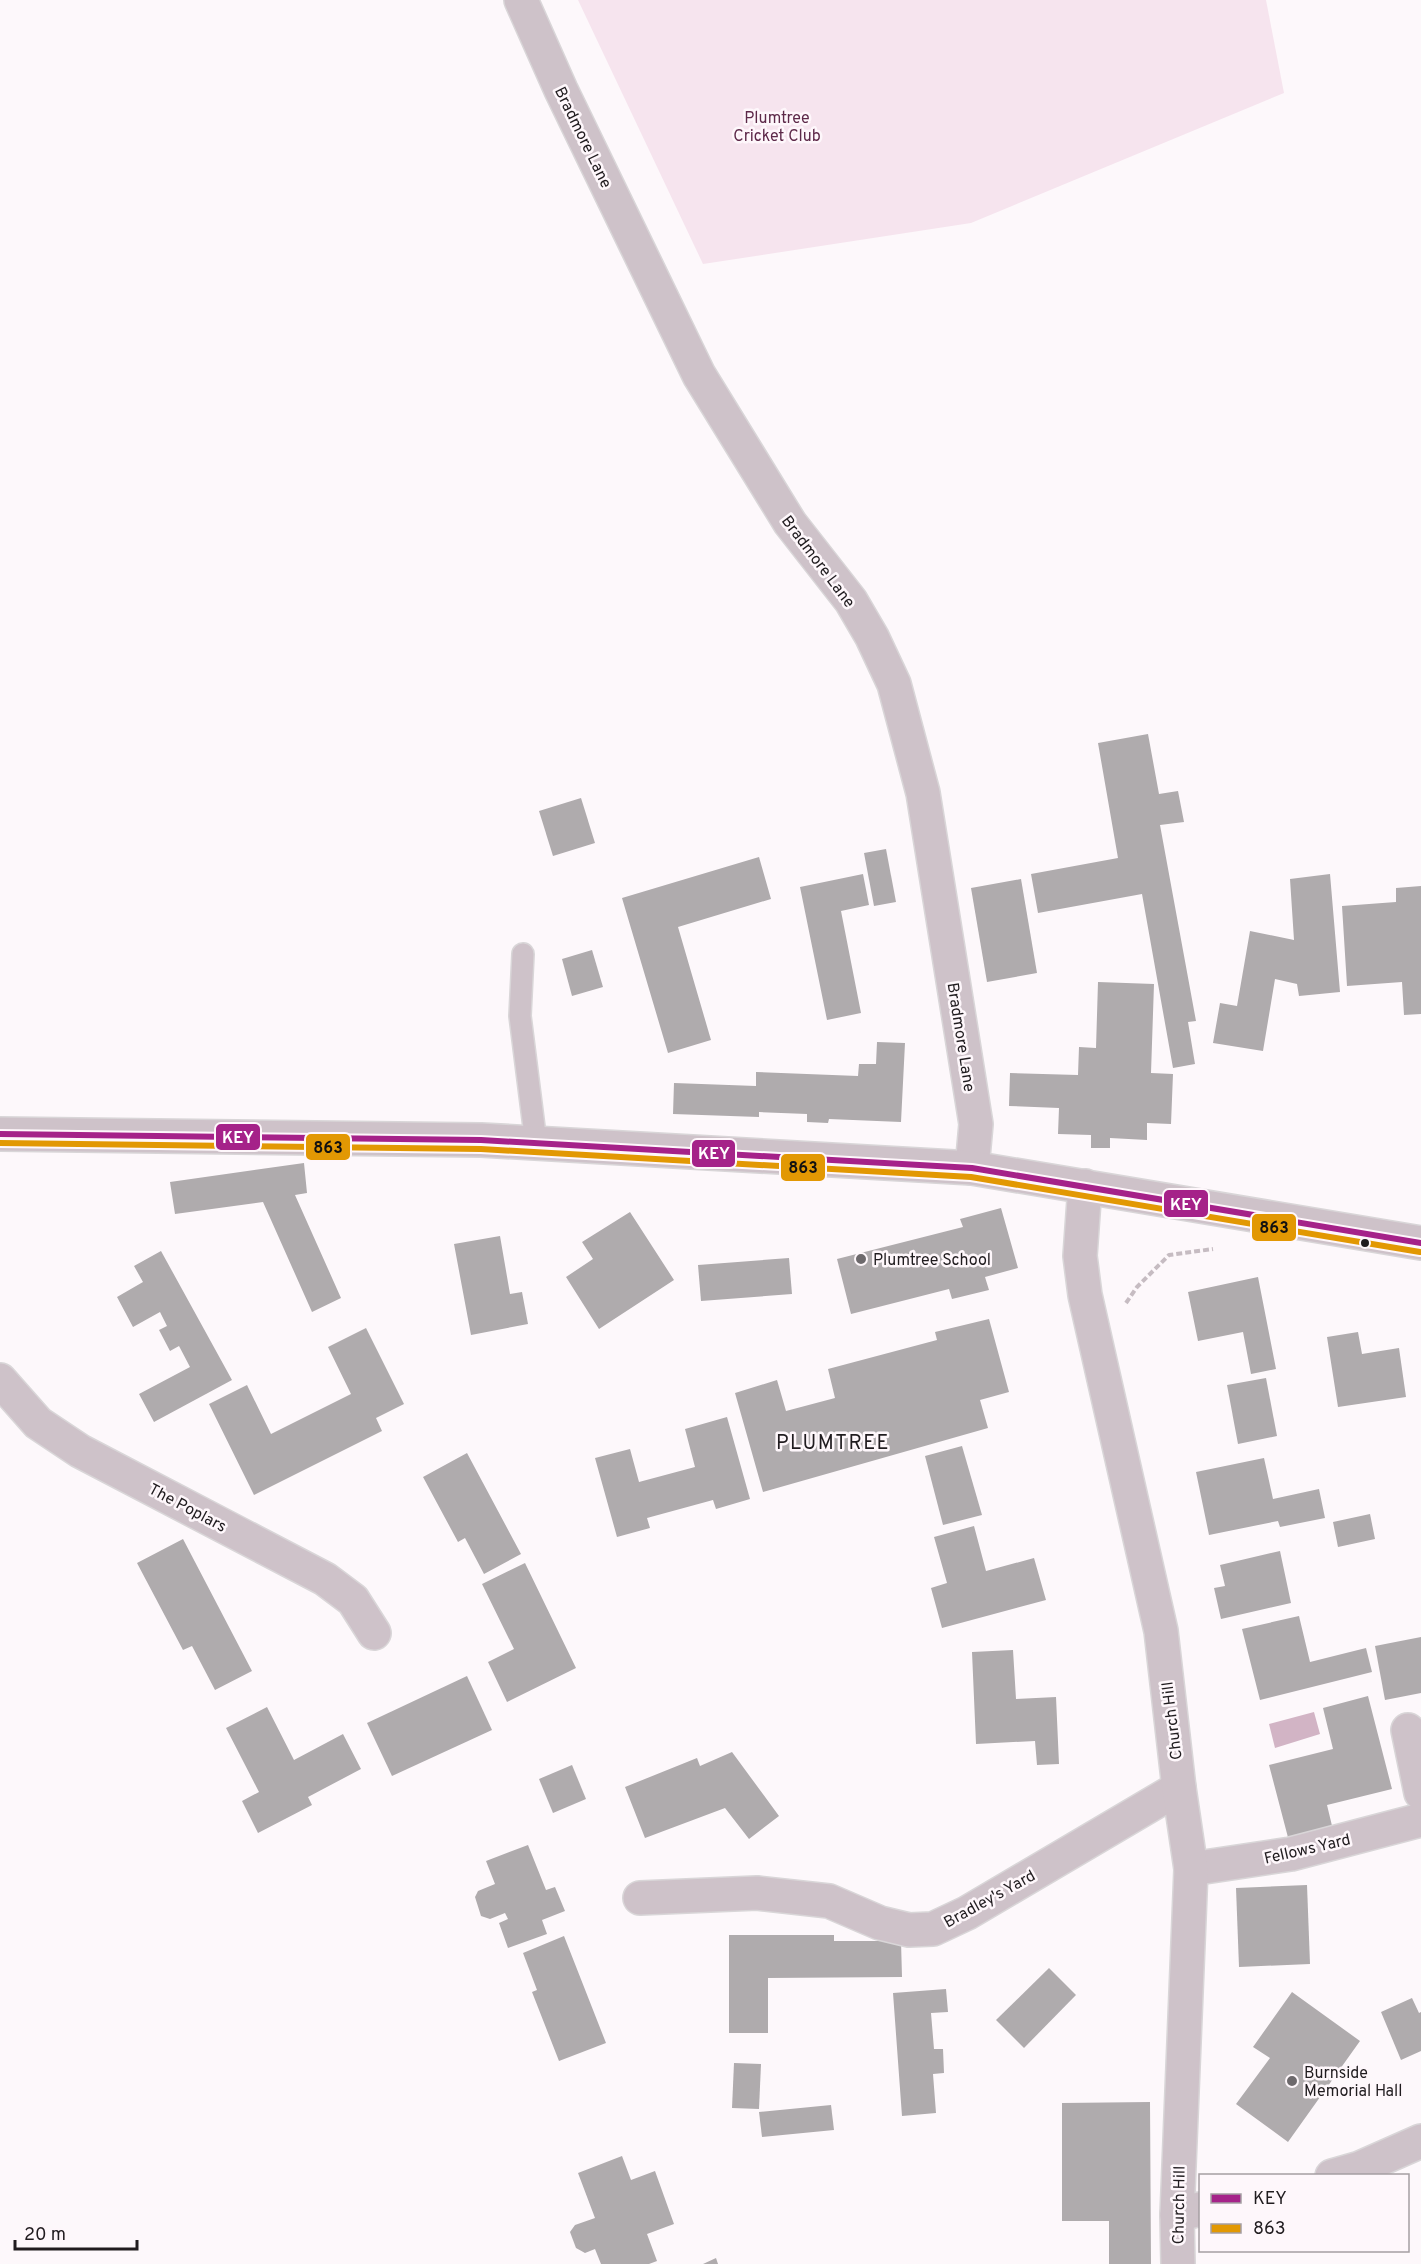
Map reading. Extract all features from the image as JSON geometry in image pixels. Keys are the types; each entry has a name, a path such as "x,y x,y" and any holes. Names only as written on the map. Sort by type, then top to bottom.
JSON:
{"street":[{"name":"Bradmore Lane","path":"521,0 561,90 699,375 790,523 851,601 894,684 923,793 976,1124 972,1168"},
{"path":"0,1134 481,1140 972,1168 1421,1243"},
{"name":"Church Hill","path":"1085,1186 1080,1256 1085,1295 1161,1631 1191,1869 1189,2212 1178,2264"},
{"name":"The Poplars","path":"0,1380 38,1423 80,1451 325,1579 352,1600 374,1634"},
{"path":"1408,1730 1421,1793"},
{"name":"Bradley's Yard","path":"640,1898 757,1893 829,1901 880,1923 909,1930 933,1929 977,1907 1179,1788"},
{"name":"Fellows Yard","path":"1191,1869 1291,1854 1421,1820"},
{"path":"1336,2174 1360,2168 1421,2140"}],"lane":[{"path":"523,954 520,1016 536,1143"}],"path":[{"path":"1096,1345 1137,1287 1169,1255 1243,1245 1255,1216"}],"green space":[{"name":"Plumtree Cricket Club","path":"578,0 1266,0 1284,93 971,223 703,264"}],"shaded area":[{"path":"1314,1712 1320,1734 1275,1748 1269,1724"}],"building":[{"path":"1148,734 1159,794 1178,791 1184,822 1160,825 1196,1021 1188,1022 1195,1064 1173,1068 1142,894 1038,913 1031,874 1118,858 1098,743"},
{"path":"581,798 595,843 553,856 539,811"},
{"path":"886,849 896,902 874,906 864,853"},
{"path":"759,857 771,899 678,927 711,1040 668,1053 622,898"},
{"path":"863,874 869,905 841,911 861,1013 827,1020 800,887"},
{"path":"1330,874 1340,992 1299,996 1297,984 1275,979 1263,1051 1213,1043 1220,1003 1237,1006 1250,931 1294,940 1290,879"},
{"path":"1021,879 1037,973 987,982 971,888"},
{"path":"1421,886 1421,1014 1404,1015 1402,982 1347,986 1342,906 1396,902 1396,888"},
{"path":"592,950 603,987 572,996 562,959"},
{"path":"1098,982 1154,984 1151,1073 1173,1074 1171,1124 1147,1123 1147,1140 1110,1138 1110,1148 1091,1148 1091,1135 1058,1134 1059,1108 1009,1106 1010,1073 1078,1075 1079,1047 1096,1048"},
{"path":"877,1042 905,1043 901,1122 829,1119 828,1123 807,1122 807,1114 759,1112 759,1117 673,1114 674,1083 756,1086 756,1072 858,1076 859,1064 876,1064"},
{"path":"304,1163 307,1193 295,1195 341,1298 312,1312 263,1202 175,1214 170,1182"},
{"path":"1001,1208 1018,1268 985,1277 989,1290 952,1299 949,1289 851,1314 837,1259 963,1227 960,1219"},
{"path":"630,1212 674,1280 599,1329 566,1277 593,1259 582,1242"},
{"path":"500,1236 510,1294 522,1292 528,1324 471,1335 454,1244"},
{"path":"161,1251 232,1380 154,1422 139,1394 190,1367 179,1346 170,1351 159,1330 167,1326 160,1312 133,1327 117,1297 143,1282 134,1266"},
{"path":"789,1258 792,1294 701,1301 698,1265"},
{"path":"1258,1277 1276,1369 1251,1374 1243,1332 1198,1341 1188,1292"},
{"path":"989,1319 1009,1392 980,1400 988,1428 763,1492 735,1393 777,1380 786,1411 835,1398 828,1369 937,1340 935,1332"},
{"path":"366,1328 404,1404 376,1418 382,1431 254,1495 209,1404 247,1385 271,1434 351,1394 328,1347"},
{"path":"1358,1332 1362,1354 1399,1348 1406,1397 1338,1407 1327,1337"},
{"path":"1266,1378 1277,1436 1238,1444 1227,1385"},
{"path":"727,1417 750,1499 716,1509 713,1500 647,1518 650,1528 617,1537 595,1458 630,1449 639,1482 695,1467 685,1429"},
{"path":"962,1446 982,1515 943,1525 925,1456"},
{"path":"467,1453 521,1554 484,1574 465,1538 458,1542 423,1477"},
{"path":"1264,1458 1273,1499 1319,1489 1325,1518 1280,1527 1278,1521 1209,1535 1196,1472"},
{"path":"1370,1514 1375,1539 1338,1547 1333,1522"},
{"path":"974,1526 986,1571 1034,1558 1046,1600 942,1628 931,1588 947,1583 934,1537"},
{"path":"183,1539 252,1671 215,1690 192,1646 183,1650 137,1563"},
{"path":"1280,1551 1291,1603 1221,1619 1214,1588 1225,1586 1220,1565"},
{"path":"525,1563 576,1668 507,1702 488,1662 514,1649 482,1584"},
{"path":"1299,1616 1310,1662 1366,1648 1372,1672 1260,1700 1242,1629"},
{"path":"1421,1637 1421,1693 1385,1700 1375,1646"},
{"path":"1013,1650 1016,1699 1056,1697 1059,1764 1037,1765 1035,1741 976,1744 972,1652"},
{"path":"467,1676 492,1730 392,1776 367,1723"},
{"path":"1368,1696 1392,1789 1327,1805 1334,1834 1290,1845 1269,1765 1333,1749 1323,1708"},
{"path":"267,1707 294,1760 343,1734 361,1769 308,1797 312,1805 258,1833 242,1801 259,1792 226,1728"},
{"path":"732,1752 779,1816 749,1839 725,1808 645,1838 625,1787 697,1758 700,1766"},
{"path":"572,1765 586,1799 553,1813 539,1779"},
{"path":"528,1845 546,1890 555,1887 565,1911 542,1920 547,1934 508,1948 499,1923 508,1919 505,1913 490,1919 481,1916 475,1897 478,1891 495,1884 486,1861"},
{"path":"1307,1885 1310,1964 1239,1967 1236,1888"},
{"path":"729,1935 834,1935 834,1941 901,1941 902,1977 768,1978 768,2033 729,2033"},
{"path":"564,1936 606,2043 559,2061 532,1992 537,1990 523,1953"},
{"path":"1049,1968 1076,1995 1024,2048 996,2020"},
{"path":"946,1989 948,2012 931,2013 934,2049 943,2049 944,2073 933,2074 936,2113 902,2116 893,1993"},
{"name":"Burnside Memorial Hall","path":"1292,1992 1360,2041 1288,2142 1236,2104 1270,2058 1253,2047"},
{"path":"1412,1998 1419,2013 1421,2012 1421,2051 1401,2060 1381,2012"},
{"path":"734,2063 761,2064 759,2109 732,2108"},
{"path":"1150,2102 1151,2264 1109,2264 1109,2221 1062,2221 1062,2103"},
{"path":"831,2105 834,2130 762,2137 759,2112"},
{"path":"622,2156 631,2180 655,2171 674,2224 647,2234 657,2261 649,2264 601,2264 595,2249 585,2253 576,2248 570,2232 575,2225 595,2218 578,2173"},
{"path":"716,2258 718,2264 703,2264"}],"transit line":[{"name":"KEY","path":"0,1134 481,1140 972,1168 1421,1243"},
{"name":"863","path":"0,1143 481,1149 971,1177 1420,1252"}],"place":[{"name":"Plumtree School","path":"861,1259"},
{"name":"Burnside Memorial Hall","path":"1292,2081"}],"district":[{"name":"PLUMTREE","path":"833,1442"}]}
